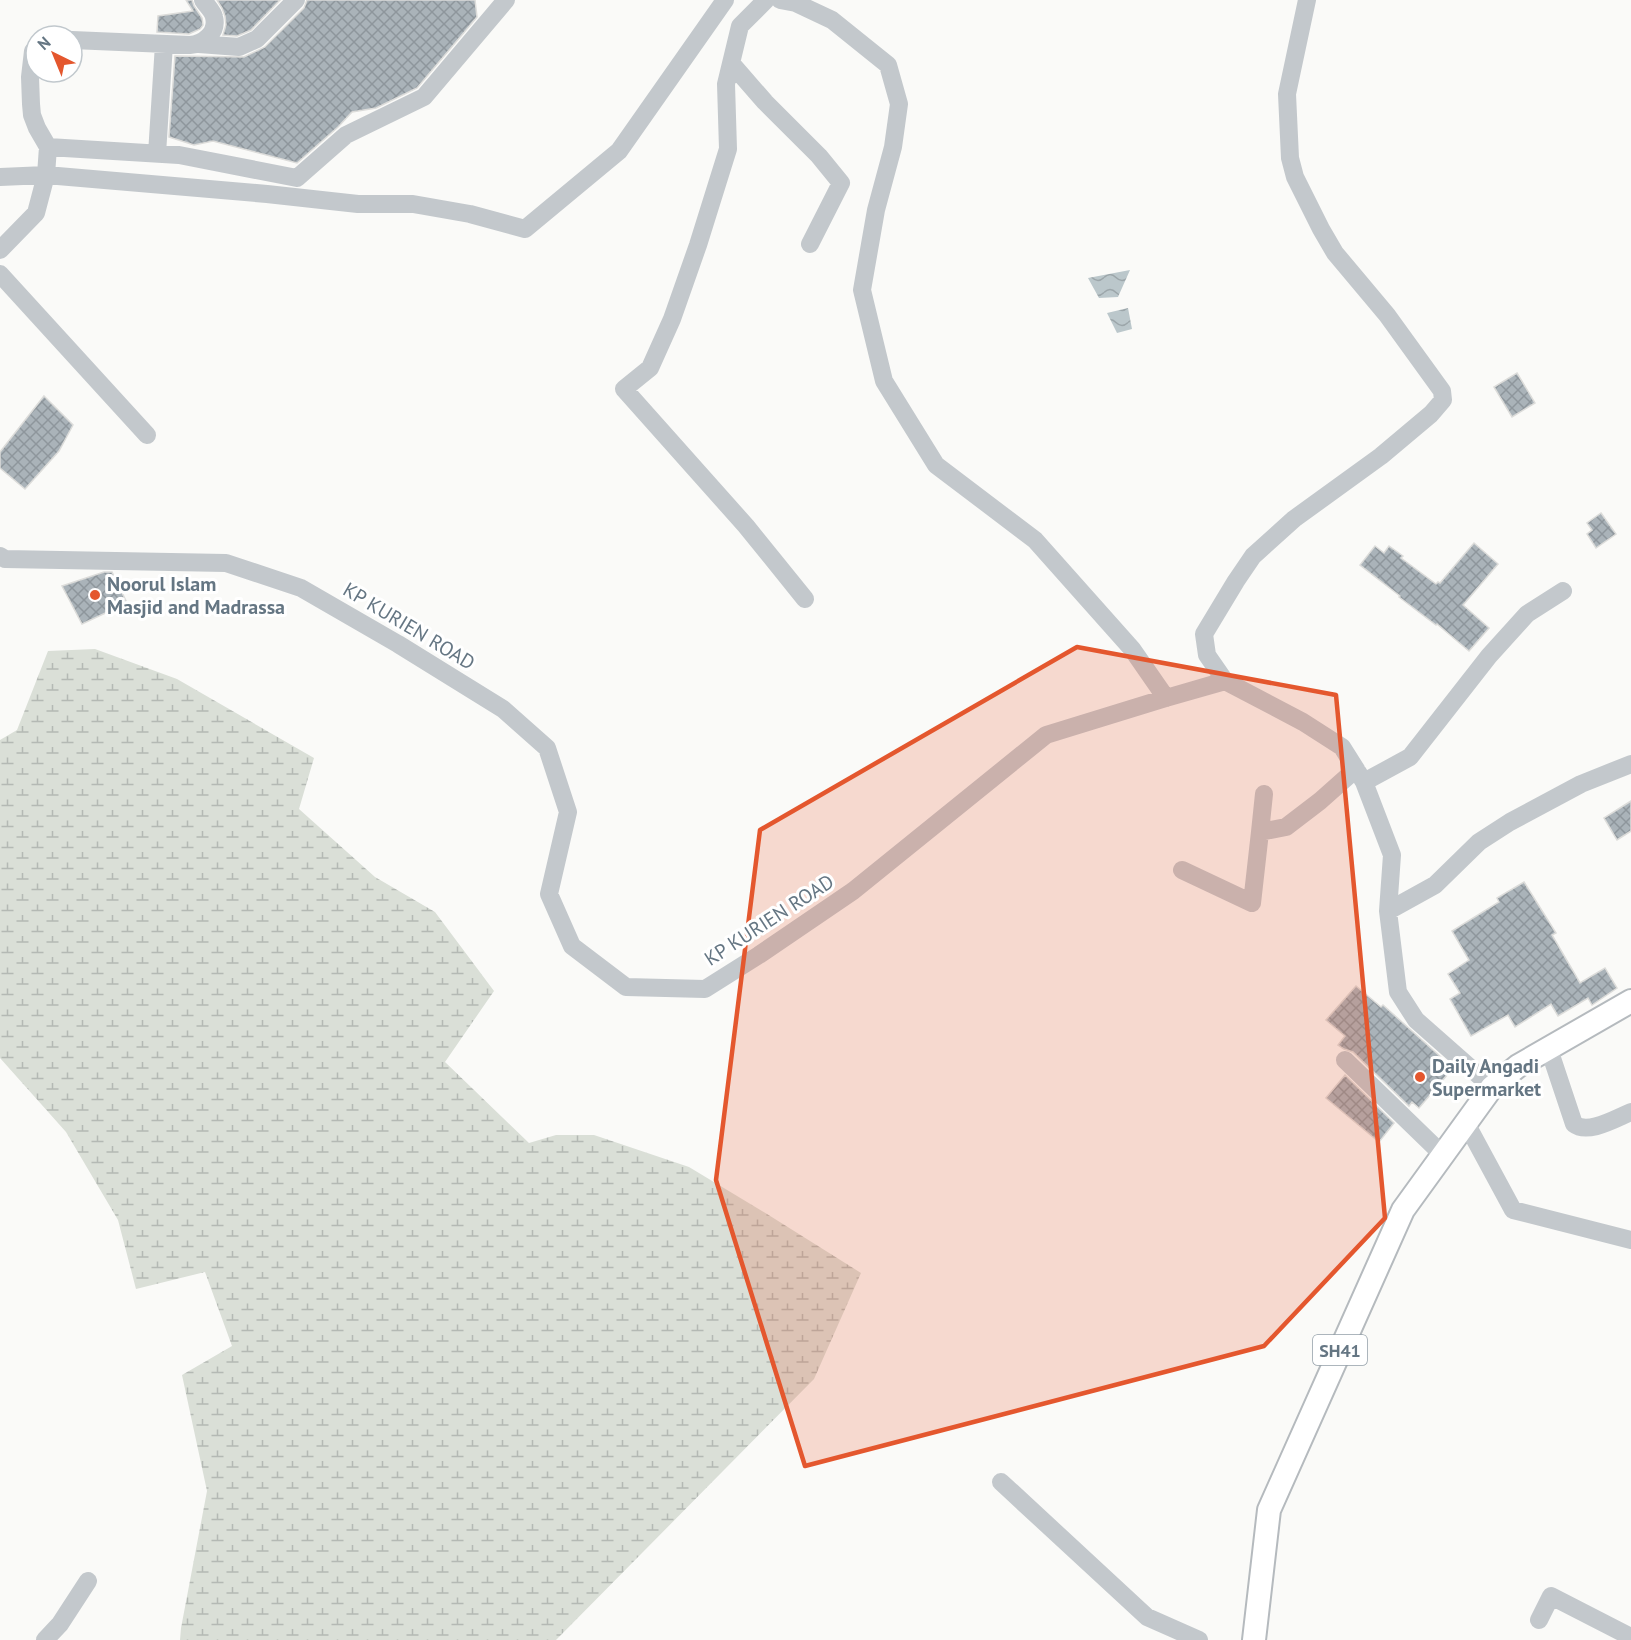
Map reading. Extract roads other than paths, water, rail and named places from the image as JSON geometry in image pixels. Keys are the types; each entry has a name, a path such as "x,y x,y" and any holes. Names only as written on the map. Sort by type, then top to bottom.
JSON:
{"main road":[{"name":"SH41","path":"1254,1640 1269,1510 1403,1210 1492,1087 1518,1066 1631,1001"}],"street":[{"path":"84,41 239,47 257,39 296,0"},
{"path":"48,147 179,155 297,178 346,135 424,97 506,0"},
{"path":"0,177 46,176 191,187 358,204 412,204 470,214 525,229 619,151 724,0"},
{"path":"766,0 740,26 726,84 728,149 672,319 650,368 624,389 746,526 805,599"},
{"path":"780,0 796,3 832,20 888,65 899,104 893,147 876,210 862,290 884,381 936,465 1035,540 1132,648 1166,698"},
{"path":"1307,0 1287,94 1290,158 1295,177 1335,253 1396,327 1442,391 1443,400 1431,414 1390,449 1294,519 1253,556 1204,634 1207,655 1225,681 1303,722 1342,747 1360,776 1392,855 1388,911 1398,992 1416,1020 1492,1087"},
{"path":"199,44 206,39 214,24 214,15 209,2"},
{"path":"157,154 164,44"},
{"path":"731,63 842,183 810,244"},
{"path":"0,250 36,213 46,176 48,147 32,115 30,84"},
{"path":"0,274 147,435"},
{"name":"KP KURIEN ROAD","path":"0,556 5,559 226,563 301,588 504,709 547,748 568,812 549,894 572,946 626,987 705,989 759,956 853,891 1046,735 1225,681"},
{"path":"1260,832 1286,827 1320,801 1360,776 1410,757 1489,656 1527,614 1563,591"},
{"path":"1388,911 1435,885 1479,842 1510,822 1581,784 1631,764"},
{"path":"1182,870 1252,903 1263,794"},
{"path":"1549,1049 1574,1124 1579,1128 1590,1128 1631,1112"},
{"path":"1345,1060 1443,1155"},
{"path":"1466,1123 1513,1210 1631,1240"},
{"path":"1001,1482 1147,1617 1199,1640"},
{"path":"45,1640 60,1624 88,1581"},
{"path":"1539,1620 1551,1596 1631,1637"}],"water":[{"path":"1130,270 1118,297 1099,298 1088,278"},
{"path":"1128,308 1132,329 1117,333 1107,313"}],"place":[{"name":"Noorul Islam Masjid and Madrassa","path":"95,595"},
{"name":"Daily Angadi Supermarket","path":"1420,1077"}]}
